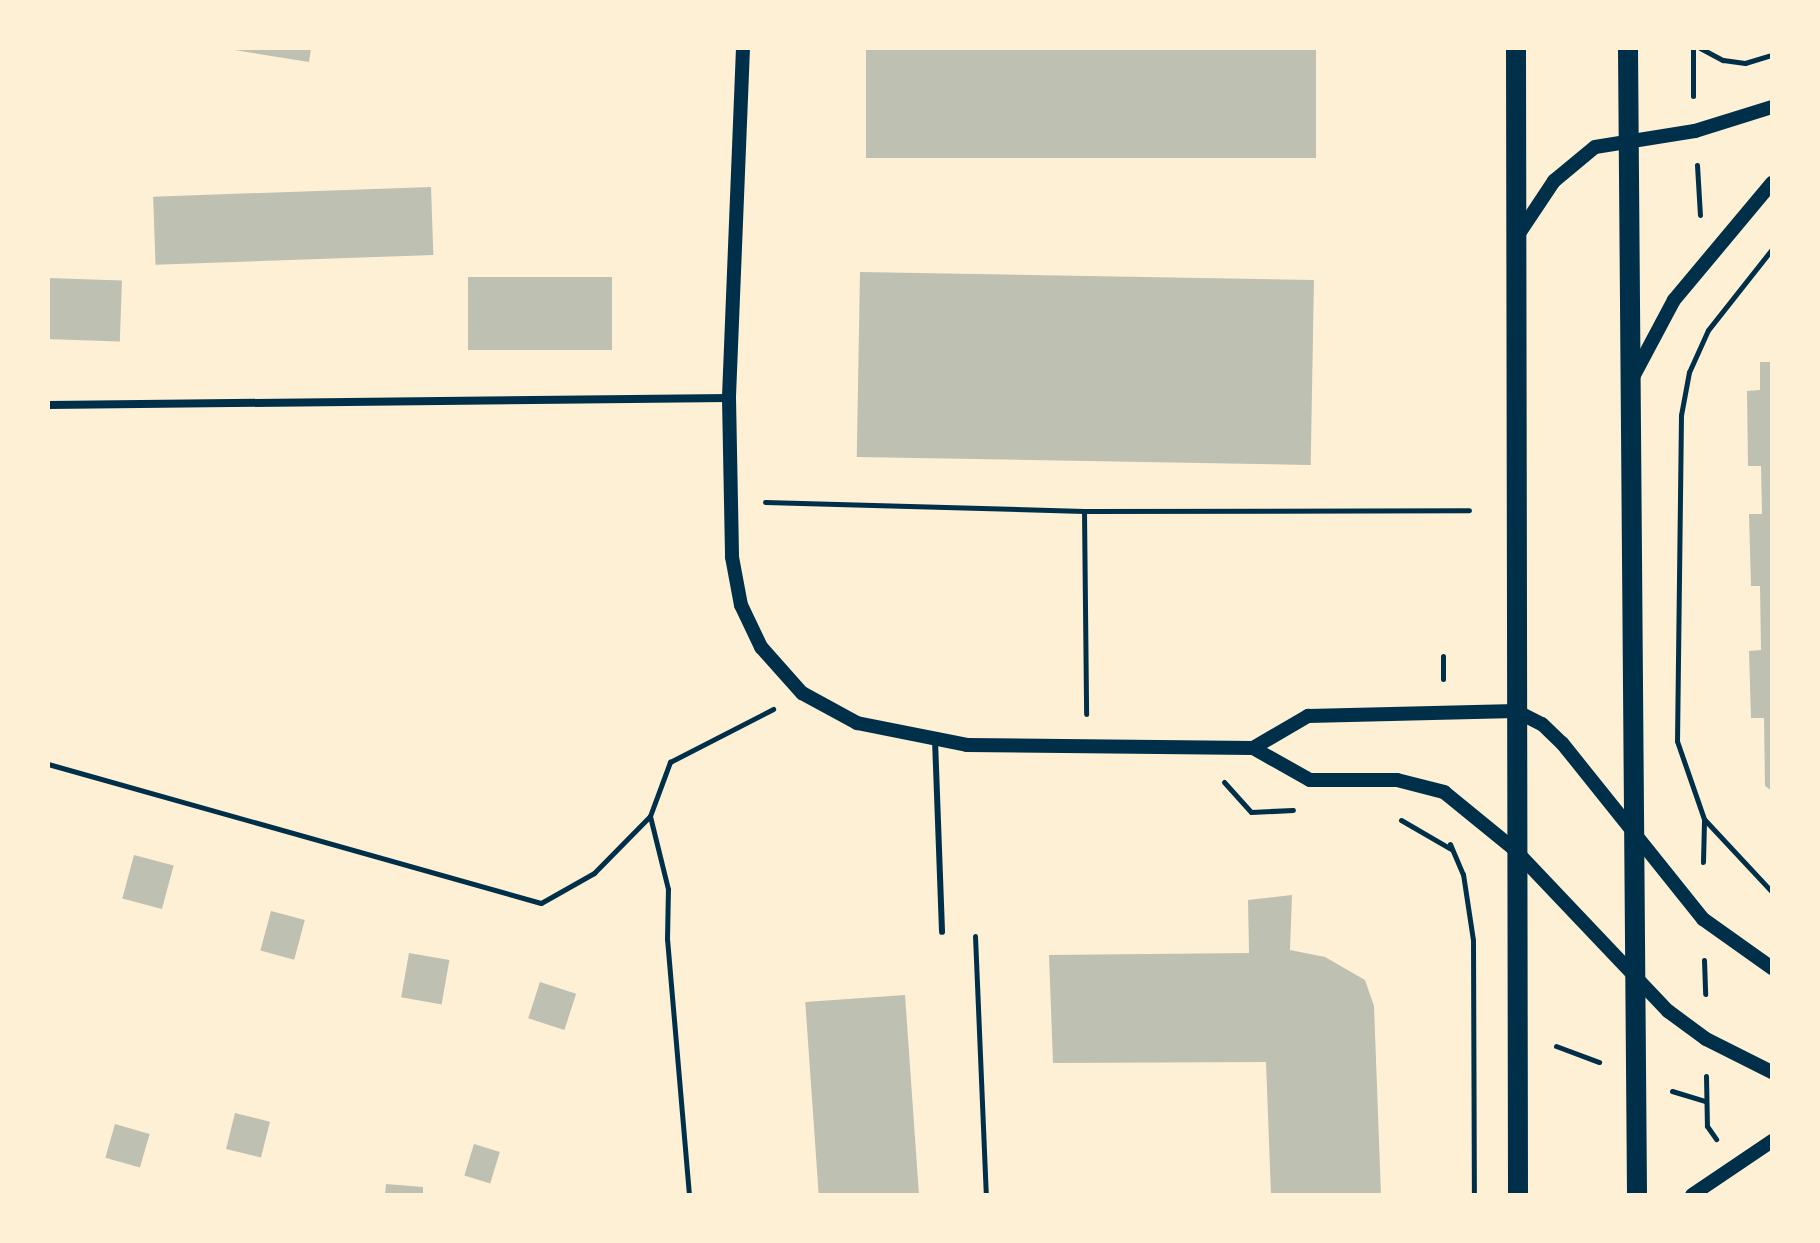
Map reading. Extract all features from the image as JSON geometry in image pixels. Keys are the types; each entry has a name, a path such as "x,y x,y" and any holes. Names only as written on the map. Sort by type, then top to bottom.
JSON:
{"main road":[{"path":"1516,48 1518,1195"},
{"path":"1628,48 1633,377 1632,830 1637,1195"}],"street":[{"path":"743,48 729,398 728,501 741,605 761,647 802,693 857,723 935,739 1087,750 1253,748 1308,716 1516,711 1542,724 1562,743 1703,919 1772,968"},
{"path":"1516,239 1539,199 1568,167 1595,147 1629,138 1695,131 1772,107"},
{"path":"1633,377 1674,300 1772,183"},
{"path":"48,405 729,398"},
{"path":"1253,748 1310,780 1397,780 1444,792 1515,850 1635,980 1706,1039 1772,1072"},
{"path":"1692,1195 1715,1175 1772,1141"}],"lane":[{"path":"935,739 942,932"}],"path":[{"path":"1692,69 1693,48"},
{"path":"1700,48 1723,60 1745,63 1772,55"},
{"path":"1697,165 1701,225"},
{"path":"1703,849 1704,819 1677,741 1681,415 1689,372 1708,330 1772,249"},
{"path":"728,501 1084,511 1469,510"},
{"path":"1084,511 1087,750"},
{"path":"48,764 541,903 594,873 650,816 670,762 802,693"},
{"path":"650,816 668,889 667,939 689,1195"},
{"path":"1704,819 1772,892"},
{"path":"1454,852 1463,874 1473,940 1474,1195"},
{"path":"975,931 986,1195"},
{"path":"1705,973 1705,1001"},
{"path":"1552,1045 1580,1055"},
{"path":"1706,1077 1707,1126 1717,1140"},
{"path":"1670,1090 1705,1101"}],"building":[{"path":"222,48 311,48 309,62"},
{"path":"866,48 1316,48 1316,158 866,158"},
{"path":"431,187 433,255 156,265 153,197"},
{"path":"860,272 1314,280 1311,465 857,457"},
{"path":"468,277 612,277 612,350 468,350"},
{"path":"48,278 122,281 120,342 48,339"},
{"path":"1760,362 1772,362 1772,791 1765,786 1764,718 1751,718 1749,651 1761,650 1760,586 1751,586 1749,514 1762,514 1761,466 1748,466 1747,391 1760,390"},
{"path":"134,855 174,866 162,909 122,898"},
{"path":"1292,895 1290,950 1325,957 1365,980 1374,1006 1381,1195 1271,1195 1266,1062 1053,1063 1049,955 1249,953 1248,900"},
{"path":"271,911 305,920 294,960 260,951"},
{"path":"409,953 449,960 442,1004 401,997"},
{"path":"540,982 576,994 564,1030 528,1018"},
{"path":"905,995 919,1195 819,1195 805,1002"},
{"path":"235,1113 270,1122 261,1158 226,1149"},
{"path":"115,1124 150,1134 140,1168 105,1158"},
{"path":"474,1144 500,1152 490,1183 464,1176"},
{"path":"386,1184 423,1187 423,1195 385,1195"}]}
